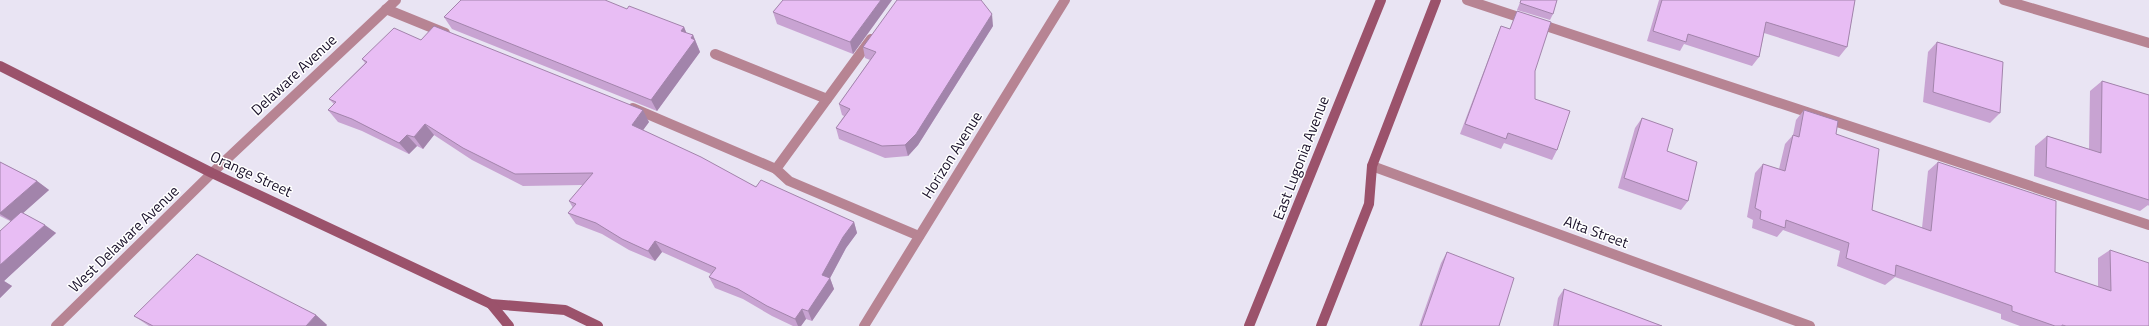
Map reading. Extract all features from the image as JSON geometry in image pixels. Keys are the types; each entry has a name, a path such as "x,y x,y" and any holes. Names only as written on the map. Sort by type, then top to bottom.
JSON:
{"main road":[{"name":"East Lugonia Avenue","path":"1249,326 1306,190 1341,95 1381,0"},
{"path":"1321,326 1369,204 1372,166 1436,0"},
{"name":"Orange Street","path":"0,66 212,173 491,304 564,310 598,326"},
{"name":"Orange Street","path":"491,304 509,326"}],"street":[{"name":"Delaware Avenue","path":"212,173 396,0"},
{"name":"Horizon Avenue","path":"864,326 1065,0"},
{"path":"1467,0 2149,225"},
{"path":"2004,0 2149,43"},
{"path":"386,9 452,36"},
{"path":"776,169 877,31"},
{"path":"715,54 827,99"},
{"path":"622,104 776,169 789,181 919,236"},
{"name":"Alta Street","path":"1372,166 1810,326"},
{"name":"West Delaware Avenue","path":"56,326 212,173"}],"building":[{"path":"461,0 605,0 627,9 629,6 684,27 681,31 693,35 691,38 695,40 651,100 444,17"},
{"path":"783,0 881,0 850,42 773,12"},
{"path":"897,0 981,0 992,14 916,134 905,145 882,146 836,128 850,109 839,104 876,52 863,47"},
{"path":"1521,0 1557,0 1553,14 1520,3"},
{"path":"1662,0 1855,0 1847,47 1766,22 1759,57 1688,34 1686,42 1653,31"},
{"path":"1517,11 1551,22 1535,71 1535,99 1570,111 1557,150 1508,133 1506,139 1465,124 1501,26 1510,29"},
{"path":"434,26 643,110 632,125 701,157 756,187 761,180 854,222 843,237 822,275 830,278 808,311 802,309 795,319 767,306 738,289 709,277 716,268 655,241 648,251 622,239 596,223 568,213 576,204 569,201 593,173 515,174 463,148 425,124 414,137 407,135 399,143 352,119 328,110 336,102 329,99 367,62 362,59 394,28 421,40"},
{"path":"1937,42 2003,62 2000,113 1933,92"},
{"path":"2102,81 2149,95 2149,200 2046,167 2047,136 2101,153"},
{"path":"1804,110 1838,121 1836,134 1879,149 1872,210 1931,231 1938,162 2056,201 2055,272 2111,291 2110,250 2149,263 2149,326 2055,326 2012,311 2012,306 1896,265 1895,276 1846,258 1849,243 1786,220 1785,228 1760,219 1761,211 1755,208 1763,164 1785,171 1793,135 1799,137"},
{"path":"1642,118 1673,129 1667,151 1697,162 1688,201 1624,178"},
{"path":"0,162 37,181 0,213"},
{"path":"21,212 45,225 0,265 0,231"},
{"path":"1447,252 1514,278 1499,326 1421,326"},
{"path":"197,254 316,315 306,326 153,326 134,316"},
{"path":"1564,289 1662,326 1558,326"}]}
